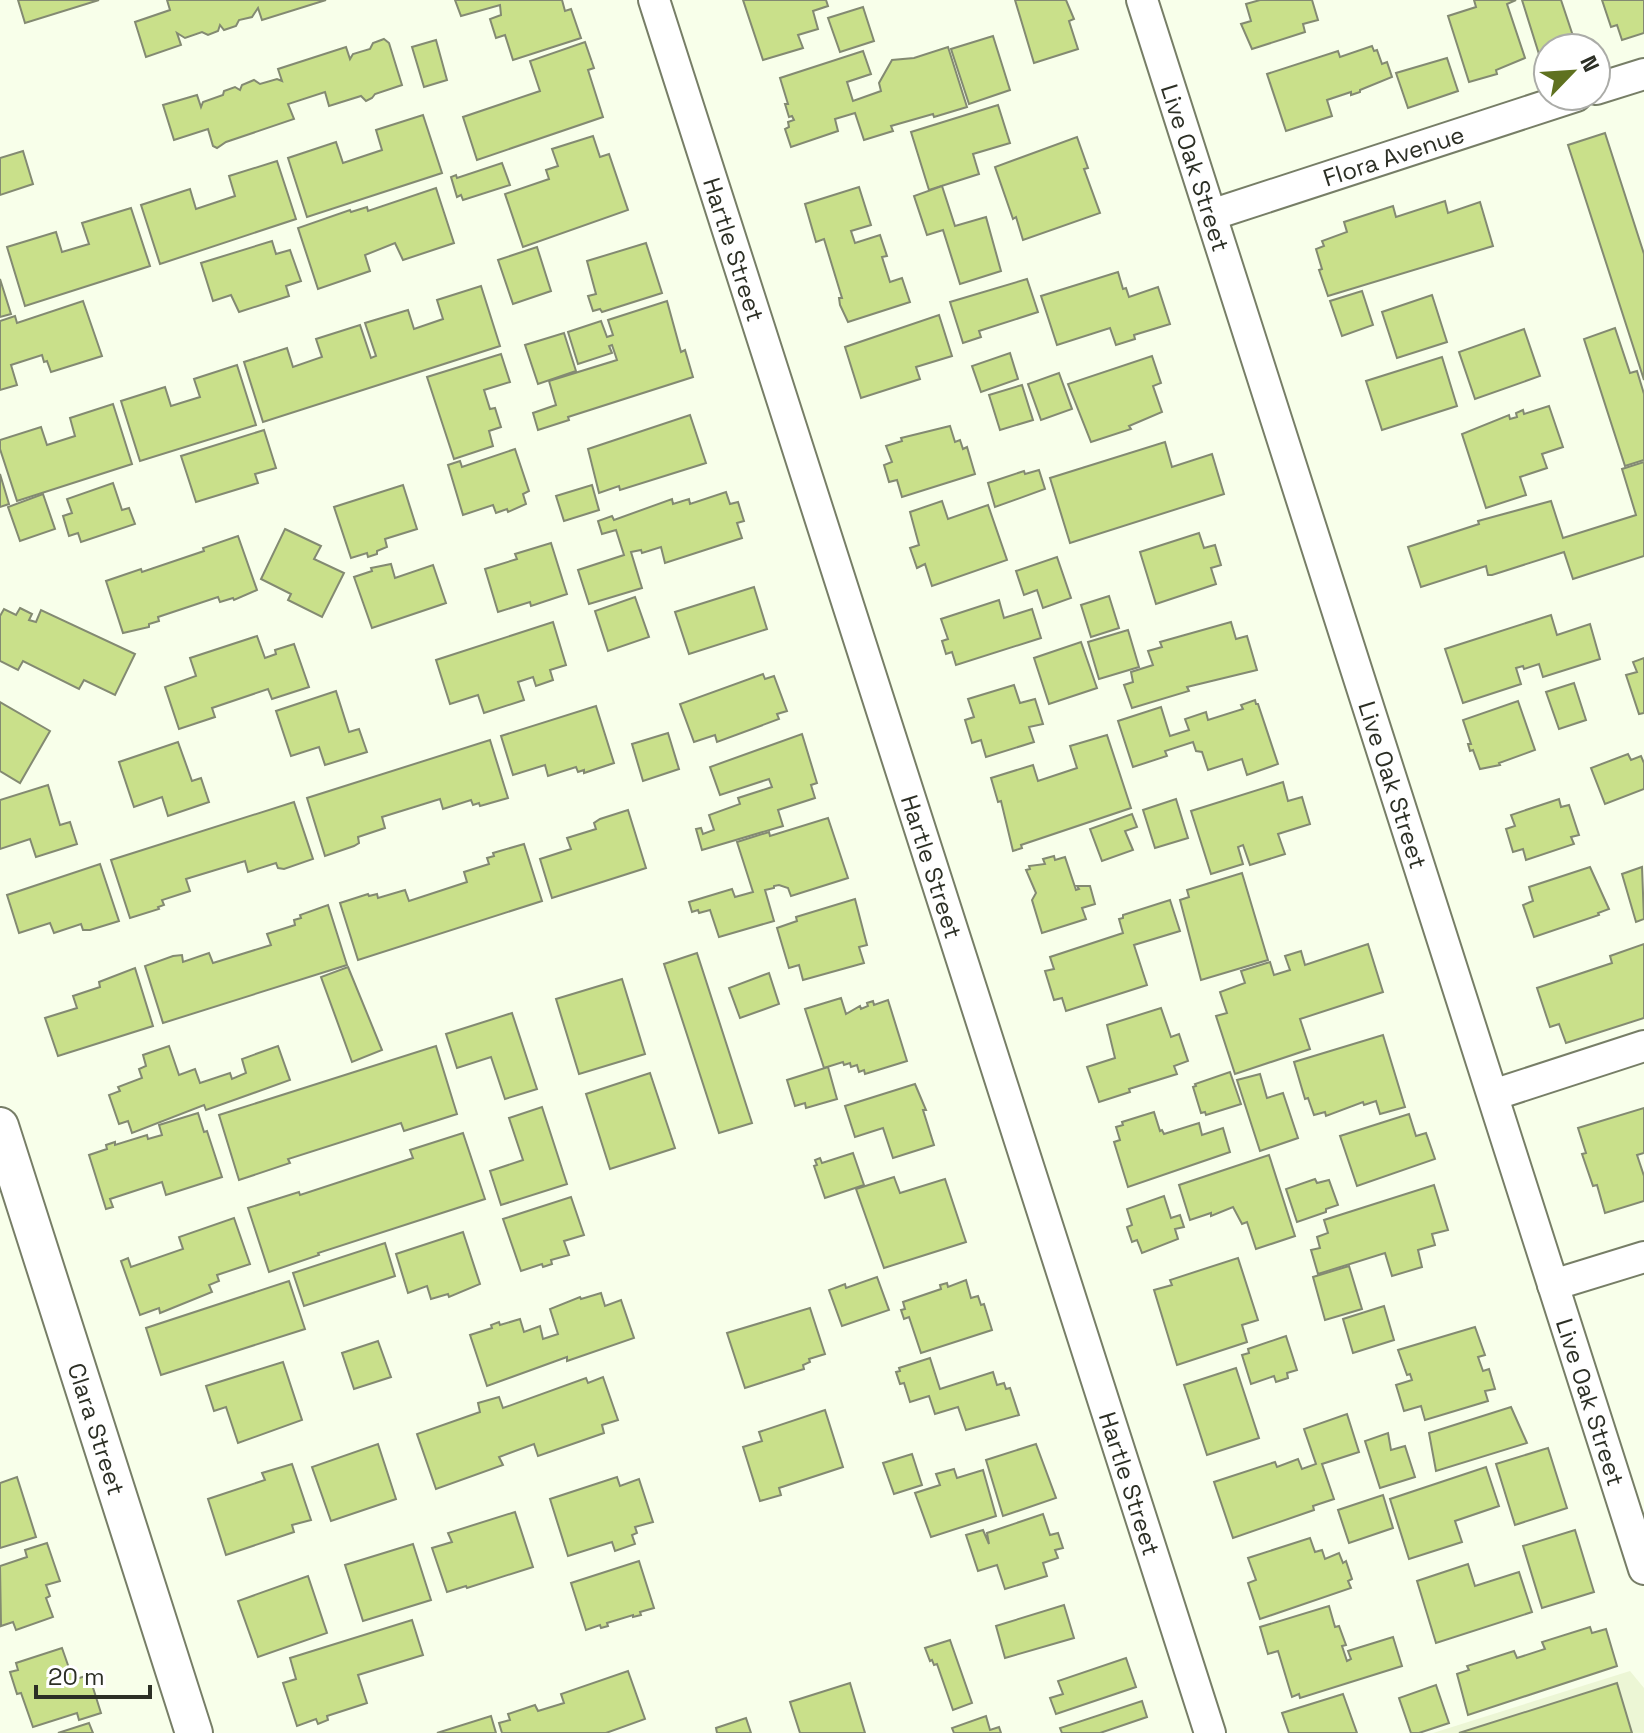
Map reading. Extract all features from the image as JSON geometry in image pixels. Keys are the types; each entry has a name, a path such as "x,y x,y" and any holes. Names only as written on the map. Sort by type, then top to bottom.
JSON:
{"street":[{"name":"Hartle Street","path":"654,0 1210,1733"},
{"name":"Live Oak Street","path":"1142,0 1644,1569"},
{"path":"1612,84 1644,74"},
{"name":"Flora Avenue","path":"1211,215 1532,110"},
{"path":"1493,1095 1644,1046"},
{"name":"Clara Street","path":"0,1126 194,1733"},
{"path":"1553,1285 1644,1257"}],"shaded area":[{"path":"1630,1671 1644,1688 1644,1733 1433,1733"}],"building":[{"path":"18,0 99,0 25,23"},
{"path":"167,0 326,0 262,20 258,8 252,17 239,20 236,26 224,30 220,25 218,31 208,35 202,32 185,38 177,33 181,45 146,57 135,22 170,10"},
{"path":"455,0 562,0 565,11 571,9 581,38 513,60 505,35 496,38 490,19 501,15 500,5 461,16"},
{"path":"743,0 826,0 828,6 813,11 818,29 798,35 803,48 763,60"},
{"path":"1015,0 1066,0 1074,19 1069,21 1078,49 1034,63"},
{"path":"1260,0 1312,0 1318,20 1303,24 1305,32 1252,49 1241,24 1251,21 1246,4"},
{"path":"1474,0 1516,0 1507,4 1525,58 1496,70 1497,74 1469,82 1448,16 1476,7"},
{"path":"1522,0 1561,0 1572,32 1532,32"},
{"path":"1602,0 1644,0 1644,33 1622,40 1617,25 1611,27"},
{"path":"863,7 874,41 840,52 828,18"},
{"path":"993,36 1010,90 969,104 951,49"},
{"path":"384,39 389,43 402,85 375,94 366,101 361,96 329,106 325,92 288,104 294,119 226,142 217,148 213,146 208,129 174,140 163,105 197,95 201,107 203,102 223,95 224,91 235,87 240,90 242,85 254,80 260,84 277,79 282,81 278,69 346,47 350,59 353,54 370,49 373,43"},
{"path":"436,40 447,80 424,87 412,47"},
{"path":"585,42 594,68 588,70 603,117 477,160 463,117 540,91 530,61"},
{"path":"1372,46 1374,51 1377,50 1382,64 1387,62 1392,77 1360,92 1327,100 1332,116 1286,131 1267,74 1338,51 1340,57"},
{"path":"948,47 967,107 891,126 893,131 864,140 855,113 835,119 838,131 791,147 785,129 789,127 788,122 794,120 792,116 789,117 780,78 863,51 871,74 847,82 853,101 881,91 879,83 892,60 914,58"},
{"path":"1447,58 1458,91 1408,108 1396,73"},
{"path":"998,105 1010,143 973,154 979,174 929,190 911,132"},
{"path":"423,115 442,173 307,217 288,158 336,142 343,163 382,150 376,130"},
{"path":"1605,133 1644,254 1644,380 1568,145"},
{"path":"593,136 600,157 609,154 628,210 523,247 505,194 549,179 546,170 558,166 552,149"},
{"path":"1077,137 1088,168 1084,169 1100,213 1023,240 995,167"},
{"path":"23,151 33,184 0,195 0,158"},
{"path":"277,161 296,219 160,264 141,205 190,189 196,209 235,196 229,176"},
{"path":"502,163 510,185 463,200 461,195 457,197 451,177 456,175 457,178"},
{"path":"942,186 955,226 986,217 1001,271 960,284 943,230 927,235 914,196"},
{"path":"859,187 871,225 851,231 855,243 880,235 887,256 882,257 890,282 902,278 910,302 848,322 840,305 839,298 842,298 824,239 816,242 805,204"},
{"path":"436,188 454,243 403,260 395,243 365,255 370,271 318,289 298,228 350,210 367,207 368,211"},
{"path":"1445,201 1448,213 1480,202 1493,246 1328,296 1316,249 1324,246 1322,241 1347,232 1344,222 1393,206 1396,217"},
{"path":"131,208 150,266 25,306 7,247 56,232 62,252 89,244 82,223"},
{"path":"272,241 276,254 290,250 301,281 286,286 289,296 239,312 231,295 213,301 201,263"},
{"path":"646,243 662,293 602,312 600,309 593,311 588,296 596,294 587,261"},
{"path":"537,247 551,291 513,304 498,260"},
{"path":"1118,272 1129,297 1158,287 1170,324 1134,335 1135,339 1116,345 1110,328 1057,345 1041,296"},
{"path":"0,279 11,314 0,317"},
{"path":"1027,279 1038,312 979,331 981,337 963,343 950,302"},
{"path":"481,286 500,346 263,422 244,362 287,348 293,367 322,357 316,339 360,325 371,358 376,356 365,323 408,310 414,329 443,319 437,300"},
{"path":"1362,291 1373,325 1342,336 1330,301"},
{"path":"1432,295 1447,342 1397,358 1382,312"},
{"path":"83,301 102,356 51,372 42,355 11,365 17,385 0,390 0,321 15,316 17,323"},
{"path":"667,301 681,352 685,350 693,377 568,417 569,420 538,430 533,413 556,405 549,381 617,360 612,345 609,346 612,353 578,364 568,332 601,321 607,337 613,335 608,320"},
{"path":"939,315 952,356 916,367 920,379 861,398 845,347"},
{"path":"1615,328 1630,373 1637,371 1644,394 1644,460 1625,466 1584,339"},
{"path":"1524,329 1540,376 1475,399 1459,352"},
{"path":"564,333 576,371 538,384 525,345"},
{"path":"1010,353 1018,379 981,392 972,366"},
{"path":"501,354 510,382 484,390 490,409 495,408 501,427 489,431 493,446 454,459 427,377"},
{"path":"1152,356 1161,383 1153,386 1162,412 1129,426 1131,429 1091,442 1068,384"},
{"path":"1442,357 1457,406 1382,430 1366,381"},
{"path":"237,365 256,425 140,461 121,401 165,387 171,406 200,397 194,379"},
{"path":"1059,373 1072,409 1041,420 1028,384"},
{"path":"1022,385 1033,420 1000,430 989,395"},
{"path":"113,404 132,464 17,501 0,449 0,440 41,427 47,445 75,436 70,418"},
{"path":"1549,406 1563,447 1542,454 1547,468 1520,477 1526,495 1486,508 1462,434 1509,415 1510,419 1517,417 1516,413 1523,410 1524,414"},
{"path":"690,415 706,463 620,490 619,486 599,493 588,449"},
{"path":"950,426 955,442 960,440 963,449 967,447 975,474 902,497 897,480 889,482 884,465 892,462 886,446 902,441 901,438"},
{"path":"264,430 276,468 255,474 258,483 196,502 181,456"},
{"path":"1165,442 1172,467 1212,454 1224,494 1070,543 1050,478"},
{"path":"515,449 529,491 523,494 526,504 508,512 507,509 496,513 493,505 463,515 448,465 460,461 462,467"},
{"path":"1644,462 1644,556 1573,579 1564,552 1492,575 1488,575 1486,566 1421,587 1408,547 1479,524 1478,521 1551,501 1563,538 1636,515 1622,469"},
{"path":"1039,470 1045,489 995,507 988,483 1024,471 1025,474"},
{"path":"0,474 9,504 0,507"},
{"path":"113,483 122,510 129,508 135,524 81,542 78,533 69,536 63,516 72,513 67,499"},
{"path":"403,485 417,529 385,539 387,547 377,551 377,554 368,557 367,553 351,558 334,507"},
{"path":"592,485 599,510 564,521 556,496"},
{"path":"726,492 730,504 738,502 744,521 737,523 742,538 665,563 661,547 642,553 641,550 631,552 642,588 589,604 578,570 624,555 616,530 602,534 598,521 612,516 614,520 672,499 673,504 689,499 690,504"},
{"path":"43,494 55,529 20,541 8,507"},
{"path":"942,501 948,519 988,505 1007,560 932,586 925,564 917,568 910,548 919,545 910,512"},
{"path":"285,529 321,546 314,559 344,573 322,617 288,600 291,594 261,579"},
{"path":"1199,533 1204,548 1215,545 1221,565 1211,568 1216,584 1156,604 1140,552"},
{"path":"238,536 257,590 234,600 220,602 218,597 158,617 159,621 149,624 149,627 123,633 106,581 204,551 203,548"},
{"path":"551,543 567,594 531,606 530,602 498,612 485,569 517,559 515,554"},
{"path":"1057,557 1071,598 1043,608 1037,590 1024,595 1016,571"},
{"path":"391,564 395,578 433,565 446,603 372,628 354,577 372,571 371,568"},
{"path":"754,587 767,629 689,654 675,612"},
{"path":"1109,596 1119,628 1091,637 1081,605"},
{"path":"635,597 649,637 608,651 595,611"},
{"path":"999,600 1004,618 1032,609 1041,638 956,665 952,652 946,654 942,641 948,639 941,619"},
{"path":"20,608 32,614 29,620 36,622 41,610 135,654 115,695 84,680 79,689 23,661 18,670 0,661 0,616 4,609 16,615"},
{"path":"1551,615 1557,635 1590,624 1600,659 1543,677 1539,664 1516,668 1521,684 1463,703 1445,649"},
{"path":"553,622 566,665 550,670 553,680 536,686 533,677 518,682 524,700 484,713 478,695 450,704 436,660"},
{"path":"1231,622 1236,639 1247,636 1257,670 1187,687 1189,691 1132,708 1124,685 1133,682 1131,672 1153,665 1148,651 1162,647 1160,642"},
{"path":"1128,630 1139,667 1099,679 1088,642"},
{"path":"257,636 265,658 276,654 275,650 294,644 309,687 272,699 268,689 212,708 215,717 179,729 165,687 196,676 190,658"},
{"path":"1081,642 1097,688 1049,704 1034,658"},
{"path":"1644,658 1644,713 1639,714 1626,675 1637,672 1633,662"},
{"path":"763,674 765,679 774,676 787,711 777,714 779,719 717,742 715,735 694,742 680,704"},
{"path":"1574,683 1586,720 1559,729 1546,692"},
{"path":"1014,685 1020,703 1035,699 1043,724 1029,727 1034,742 986,757 981,740 972,743 965,720 974,717 968,699"},
{"path":"336,691 349,732 359,729 367,752 325,765 319,747 291,756 276,711"},
{"path":"1255,700 1278,764 1247,775 1242,759 1208,770 1202,752 1196,751 1193,742 1165,751 1167,756 1133,767 1118,721 1161,707 1170,736 1189,730 1185,719 1206,712 1208,720 1243,709 1241,705"},
{"path":"1518,701 1535,750 1500,765 1480,769 1473,750 1470,751 1468,744 1471,744 1463,720"},
{"path":"0,702 50,731 20,783 0,771"},
{"path":"596,706 614,763 584,773 584,770 578,772 576,767 548,776 545,765 513,775 501,736"},
{"path":"668,733 679,769 643,781 632,744"},
{"path":"802,734 817,783 811,785 815,798 778,810 783,826 702,850 696,829 701,828 703,834 714,830 709,815 740,804 738,798 772,787 769,779 720,795 710,767"},
{"path":"1107,735 1131,808 1021,845 1022,848 1013,851 1001,801 998,802 991,778 1033,765 1038,781 1077,768 1070,746"},
{"path":"490,740 508,798 480,806 479,803 473,805 471,800 443,809 440,799 382,817 385,828 358,837 359,843 354,846 325,856 307,798"},
{"path":"178,742 192,781 201,778 209,802 168,816 162,797 134,807 119,762"},
{"path":"1628,754 1631,760 1641,756 1644,789 1605,804 1591,768"},
{"path":"1283,782 1288,801 1302,797 1310,824 1278,834 1285,854 1250,865 1243,845 1238,847 1243,864 1211,874 1191,811"},
{"path":"48,785 60,825 70,822 77,844 36,857 30,839 0,849 0,800"},
{"path":"1176,799 1188,838 1155,848 1143,810"},
{"path":"1559,799 1561,807 1569,805 1579,835 1571,837 1574,844 1526,860 1523,849 1513,852 1506,829 1515,826 1511,815"},
{"path":"294,802 313,859 284,869 278,868 276,863 248,872 245,861 186,879 190,891 162,900 164,905 159,909 130,918 111,860"},
{"path":"628,810 646,868 552,898 540,859 571,849 567,838 596,829 594,823 600,819"},
{"path":"1132,814 1137,827 1125,831 1133,850 1102,861 1090,829"},
{"path":"828,818 848,878 791,896 788,888 779,885 765,890 774,921 719,937 710,910 692,912 689,902 732,889 735,897 753,892 737,842 769,832 770,836"},
{"path":"524,844 542,901 358,960 340,903 368,894 377,894 378,898 405,890 409,901 467,882 464,872 489,864 487,858 494,856 493,853"},
{"path":"1054,856 1055,860 1065,857 1076,890 1079,889 1077,886 1090,886 1095,904 1082,908 1086,919 1042,933 1032,900 1036,893 1026,870 1030,869 1029,866 1045,864 1043,859"},
{"path":"100,864 119,921 90,930 83,930 81,924 54,933 50,923 19,933 7,895"},
{"path":"1590,867 1609,909 1534,937 1523,905 1533,901 1529,887"},
{"path":"1642,867 1644,919 1636,922 1622,874"},
{"path":"1242,873 1268,960 1201,980 1180,900 1189,897 1187,890"},
{"path":"855,899 867,945 859,947 864,963 803,980 799,965 789,968 777,928 797,921 796,917"},
{"path":"1170,900 1180,931 1134,945 1147,985 1066,1011 1062,998 1054,1000 1045,971 1054,969 1050,957 1123,933 1119,919 1123,915"},
{"path":"328,905 347,965 163,1023 145,966 173,956 182,955 183,962 209,953 213,963 271,945 267,934 295,925 294,920 301,918 300,915"},
{"path":"1368,944 1383,992 1300,1019 1310,1049 1235,1074 1216,1016 1227,1013 1220,992 1245,983 1241,971 1270,962 1274,975 1290,970 1285,956 1301,951 1305,965"},
{"path":"1644,944 1644,1018 1566,1043 1559,1024 1550,1027 1537,988 1612,963 1610,956"},
{"path":"697,953 752,1123 719,1133 664,964"},
{"path":"348,967 382,1050 352,1062 321,977"},
{"path":"135,968 153,1026 58,1056 45,1018 77,1008 73,996 100,987 99,982"},
{"path":"769,973 779,1004 740,1018 729,988"},
{"path":"622,979 645,1054 579,1074 556,999"},
{"path":"841,998 846,1014 873,1001 874,1005 888,1000 907,1061 865,1074 864,1070 859,1072 857,1065 851,1067 850,1063 824,1068 805,1009"},
{"path":"1161,1008 1171,1037 1179,1034 1188,1061 1174,1066 1177,1074 1099,1102 1087,1067 1115,1058 1107,1025"},
{"path":"512,1013 537,1089 505,1099 491,1057 457,1068 446,1034"},
{"path":"1383,1035 1405,1107 1380,1114 1376,1101 1364,1105 1363,1102 1326,1116 1325,1112 1314,1115 1308,1098 1305,1099 1294,1062"},
{"path":"169,1046 179,1075 195,1069 200,1083 230,1073 232,1079 246,1073 242,1059 278,1046 290,1080 206,1110 204,1105 132,1133 128,1121 119,1124 109,1095 120,1091 118,1087 142,1078 139,1069 146,1066 143,1055"},
{"path":"436,1046 457,1114 404,1131 401,1123 288,1159 290,1163 239,1180 219,1115"},
{"path":"828,1067 837,1099 806,1108 805,1103 795,1106 787,1080"},
{"path":"1230,1072 1241,1104 1206,1115 1205,1112 1201,1113 1193,1087 1195,1084"},
{"path":"650,1073 675,1148 610,1169 586,1094"},
{"path":"1260,1074 1267,1098 1283,1093 1298,1138 1260,1151 1237,1080"},
{"path":"915,1084 926,1110 923,1110 934,1145 893,1158 883,1128 855,1137 845,1106"},
{"path":"542,1107 567,1184 501,1205 490,1171 523,1160 509,1118"},
{"path":"1644,1108 1644,1153 1637,1155 1644,1176 1644,1201 1605,1213 1597,1185 1593,1186 1582,1154 1586,1153 1578,1128"},
{"path":"1154,1112 1160,1131 1164,1134 1199,1123 1202,1135 1223,1128 1230,1152 1128,1187 1114,1142 1120,1140 1116,1127 1123,1125 1122,1122"},
{"path":"198,1113 222,1177 166,1195 162,1182 110,1199 113,1207 106,1209 89,1155 107,1149 106,1145 115,1142 115,1145 147,1135 148,1139 162,1135 159,1125"},
{"path":"1409,1114 1416,1136 1426,1133 1435,1159 1357,1186 1340,1136"},
{"path":"463,1133 485,1199 269,1272 248,1208 299,1192 300,1195 413,1158 410,1150"},
{"path":"853,1153 864,1185 825,1198 814,1166 817,1165 815,1160 820,1158 822,1163"},
{"path":"1269,1155 1295,1236 1256,1249 1247,1222 1242,1224 1233,1207 1190,1220 1179,1185"},
{"path":"894,1177 900,1193 945,1179 966,1242 884,1268 856,1189"},
{"path":"1315,1179 1317,1183 1329,1180 1338,1205 1297,1222 1286,1189"},
{"path":"1434,1185 1448,1230 1432,1234 1435,1245 1418,1250 1422,1267 1392,1276 1385,1253 1318,1274 1311,1250 1320,1248 1317,1237 1328,1233 1324,1220"},
{"path":"1164,1196 1171,1218 1180,1215 1184,1227 1175,1229 1178,1239 1142,1253 1137,1240 1132,1242 1127,1227 1132,1225 1127,1209"},
{"path":"571,1197 584,1235 564,1241 569,1255 551,1260 552,1264 543,1267 542,1264 521,1271 503,1219"},
{"path":"234,1218 250,1264 217,1275 219,1281 209,1285 212,1292 160,1313 159,1308 140,1315 121,1261 128,1258 131,1267 183,1249 179,1237"},
{"path":"463,1232 480,1284 449,1297 448,1294 431,1299 427,1286 408,1293 396,1254"},
{"path":"385,1243 395,1276 304,1306 293,1273"},
{"path":"1238,1258 1258,1320 1242,1325 1247,1342 1177,1365 1154,1290 1172,1285 1170,1280"},
{"path":"1349,1266 1362,1309 1325,1320 1313,1277"},
{"path":"877,1277 889,1310 842,1326 829,1290 845,1284 846,1288"},
{"path":"966,1280 971,1298 978,1296 981,1305 984,1304 992,1330 921,1353 909,1317 904,1319 901,1310 905,1309 903,1302 941,1289 940,1285 947,1283 948,1287"},
{"path":"289,1281 305,1329 161,1375 146,1328"},
{"path":"601,1293 605,1306 621,1300 634,1338 567,1361 567,1357 487,1386 470,1335 492,1328 491,1325 499,1322 500,1325 520,1319 524,1332 540,1326 543,1339 558,1334 550,1309 580,1297"},
{"path":"1384,1306 1394,1340 1353,1353 1343,1319"},
{"path":"810,1308 825,1354 809,1359 810,1362 803,1365 804,1369 745,1388 727,1333"},
{"path":"1475,1327 1485,1355 1478,1357 1483,1371 1489,1369 1495,1389 1485,1391 1488,1401 1425,1420 1421,1406 1404,1411 1396,1385 1412,1380 1410,1374 1407,1375 1398,1350"},
{"path":"1286,1336 1297,1370 1287,1373 1288,1378 1276,1382 1274,1376 1251,1384 1242,1355 1249,1353 1248,1349"},
{"path":"378,1341 391,1377 354,1389 342,1353"},
{"path":"930,1358 940,1389 993,1372 997,1385 1004,1383 1006,1389 1010,1388 1019,1415 966,1430 958,1407 935,1414 929,1396 910,1402 904,1383 900,1384 896,1372 900,1371 899,1368"},
{"path":"283,1362 302,1420 238,1443 226,1407 214,1411 206,1386"},
{"path":"1236,1368 1259,1438 1207,1455 1184,1385"},
{"path":"603,1377 618,1420 602,1425 604,1433 538,1456 534,1444 499,1457 503,1465 436,1489 417,1434 480,1412 478,1403 499,1397 503,1408 586,1378 588,1383"},
{"path":"1511,1407 1527,1443 1436,1471 1429,1433"},
{"path":"825,1410 843,1467 779,1488 781,1495 760,1501 743,1447 762,1441 759,1432"},
{"path":"1347,1414 1359,1452 1322,1464 1334,1499 1313,1506 1314,1510 1233,1538 1214,1482 1275,1462 1277,1467 1298,1459 1302,1469 1316,1464 1304,1429"},
{"path":"1388,1433 1391,1450 1405,1446 1415,1477 1380,1488 1365,1441"},
{"path":"378,1444 396,1499 331,1521 312,1467"},
{"path":"1036,1444 1056,1498 1003,1516 986,1460"},
{"path":"1548,1448 1567,1508 1515,1525 1496,1464"},
{"path":"912,1454 922,1485 894,1494 883,1463"},
{"path":"292,1464 311,1520 292,1525 294,1532 226,1555 208,1499 265,1480 262,1473"},
{"path":"1486,1467 1499,1506 1455,1521 1462,1542 1409,1559 1390,1499"},
{"path":"954,1469 957,1478 983,1470 996,1516 931,1537 915,1493 940,1485 936,1474"},
{"path":"17,1477 36,1537 0,1548 0,1483"},
{"path":"617,1477 620,1486 639,1479 653,1522 635,1527 637,1533 632,1535 635,1544 615,1551 612,1542 568,1556 550,1499"},
{"path":"1383,1495 1393,1528 1349,1543 1338,1510"},
{"path":"515,1512 533,1567 447,1592 432,1548 452,1542 448,1533"},
{"path":"1043,1514 1050,1535 1058,1533 1063,1548 1055,1550 1058,1558 1043,1563 1047,1576 1005,1589 997,1565 978,1571 966,1535 983,1530 989,1544 987,1533"},
{"path":"1575,1530 1594,1592 1542,1608 1523,1546"},
{"path":"1310,1538 1315,1552 1322,1550 1325,1559 1339,1553 1343,1563 1346,1561 1352,1579 1348,1581 1351,1588 1260,1619 1248,1583 1256,1580 1248,1558"},
{"path":"47,1543 60,1581 46,1585 50,1596 46,1598 53,1617 16,1630 13,1622 1,1626 0,1566 27,1557 25,1550"},
{"path":"413,1544 431,1600 363,1621 345,1565"},
{"path":"639,1561 654,1608 640,1612 641,1615 607,1623 608,1626 601,1628 600,1625 586,1630 571,1583"},
{"path":"1468,1564 1475,1586 1519,1572 1532,1612 1436,1643 1417,1581"},
{"path":"308,1576 327,1633 258,1657 238,1601"},
{"path":"1064,1605 1074,1638 1005,1658 996,1626"},
{"path":"1329,1606 1335,1627 1339,1626 1346,1645 1342,1646 1347,1661 1351,1659 1348,1651 1393,1637 1402,1666 1300,1698 1299,1694 1292,1697 1278,1651 1268,1654 1260,1627"},
{"path":"412,1620 423,1655 358,1675 367,1703 327,1716 328,1720 318,1724 316,1719 297,1726 283,1683 296,1679 290,1658"},
{"path":"1590,1627 1592,1633 1606,1629 1617,1666 1468,1715 1457,1674 1469,1670 1467,1666 1514,1651 1517,1658 1545,1649 1542,1642"},
{"path":"950,1640 972,1703 953,1710 937,1664 930,1661 925,1648"},
{"path":"62,1648 76,1679 89,1675 101,1713 79,1720 77,1713 33,1727 10,1672 18,1670 16,1663"},
{"path":"1126,1658 1136,1687 1056,1714 1050,1698 1063,1694 1058,1681"},
{"path":"628,1671 645,1719 606,1733 502,1733 499,1723 510,1720 508,1714 535,1705 538,1711 564,1703 561,1694"},
{"path":"850,1683 865,1733 800,1733 790,1702"},
{"path":"1617,1683 1632,1733 1459,1733"},
{"path":"1436,1685 1449,1723 1411,1733 1399,1698"},
{"path":"1343,1694 1357,1733 1289,1733 1282,1713"},
{"path":"1142,1701 1147,1717 1100,1733 1062,1733 1060,1728"},
{"path":"491,1716 496,1733 437,1733"},
{"path":"986,1716 990,1730 999,1727 1001,1733 954,1733 952,1728"},
{"path":"746,1718 751,1733 717,1733 716,1728"},
{"path":"89,1723 93,1733 58,1733"}]}
